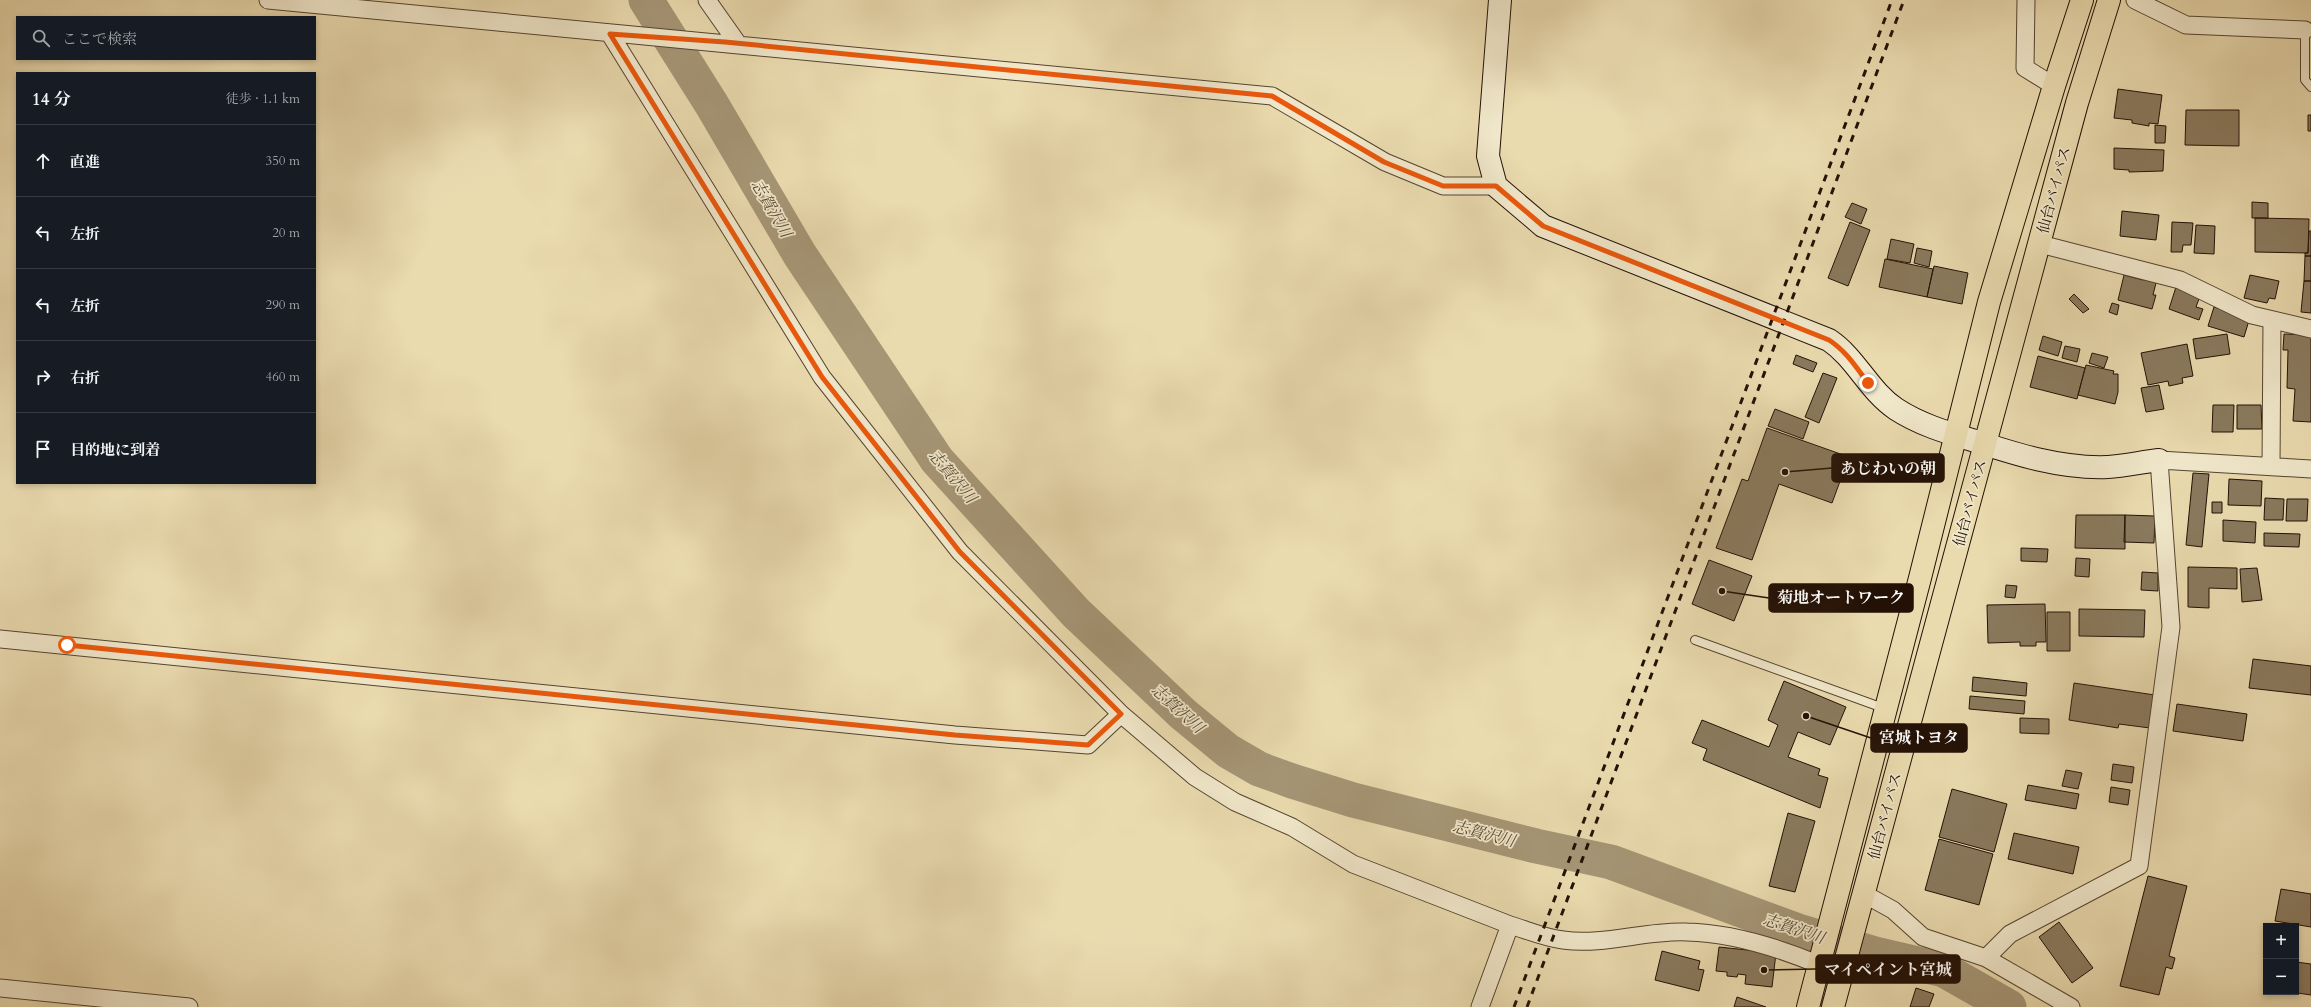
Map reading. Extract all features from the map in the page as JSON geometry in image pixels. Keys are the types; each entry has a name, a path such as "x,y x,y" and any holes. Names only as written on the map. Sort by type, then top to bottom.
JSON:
{"highway":[{"name":"仙台バイパス","path":"1808,1007 1886,709 1991,295 2054,86 2082,0"},
{"name":"仙台バイパス","path":"1833,1007 1986,445 2077,103 2109,0"}],"street":[{"path":"268,0 615,35 731,43 1272,96 1384,162 1443,186 1496,186"},
{"path":"707,0 731,43"},
{"path":"1500,0 1488,156 1496,186 1543,226 1829,340 1838,347 1868,383 1895,409 1928,426 1986,445 2018,455 2055,463 2107,467 2158,460 2311,469"},
{"path":"2026,0 2025,68 2054,86"},
{"path":"2135,0 2186,25 2305,30"},
{"path":"615,35 822,377 960,552 1121,714 1195,777 1235,802 1292,827 1353,864 1510,925 1563,940 1603,940 1687,932 1710,934 1820,962"},
{"path":"2040,244 2180,280 2252,315 2272,321 2311,329"},
{"path":"2271,466 2272,321"},
{"path":"1986,958 2010,934 2139,866 2171,627 2158,460"},
{"path":"0,640 955,735 1088,745 1121,714"},
{"path":"1864,894 1893,910 1923,937 1986,958 2071,1007"},
{"path":"1480,1007 1510,925"},
{"path":"0,988 166,1006 189,1007"}],"lane":[{"path":"2305,30 2305,80 2311,87"},
{"path":"1695,640 1886,709"}],"building":[{"path":"2118,89 2162,95 2158,124 2149,123 2149,126 2132,123 2132,120 2114,118"},
{"path":"2186,110 2239,110 2239,146 2185,145"},
{"path":"2308,115 2311,115 2311,131 2308,131"},
{"path":"2155,125 2166,126 2165,143 2155,143"},
{"path":"2114,148 2164,150 2163,171 2129,172 2129,170 2114,169"},
{"path":"2252,202 2268,203 2268,218 2252,218"},
{"path":"1852,203 1867,209 1861,224 1845,217"},
{"path":"2122,211 2159,215 2156,240 2120,236"},
{"path":"2255,218 2309,219 2308,253 2255,252"},
{"path":"1850,222 1870,230 1848,286 1828,278"},
{"path":"2172,222 2193,223 2191,245 2183,245 2182,252 2171,252"},
{"path":"2196,225 2215,226 2214,254 2194,253"},
{"path":"2309,231 2311,231 2311,256 2305,256 2305,253 2308,253"},
{"path":"1891,239 1914,244 1910,263 1887,259"},
{"path":"1917,248 1932,251 1929,267 1914,263"},
{"path":"2305,256 2311,256 2311,281 2304,281"},
{"path":"1885,259 1933,269 1927,297 1879,287"},
{"path":"1934,266 1968,273 1962,304 1927,297"},
{"path":"2124,275 2143,280 2144,275 2157,279 2153,295 2156,295 2152,309 2118,300"},
{"path":"2250,275 2279,281 2275,299 2269,298 2267,303 2244,298"},
{"path":"2304,281 2311,281 2311,313 2301,312"},
{"path":"2176,287 2200,296 2196,307 2203,309 2199,320 2169,309"},
{"path":"2074,294 2089,309 2083,313 2069,299"},
{"path":"2112,303 2119,305 2117,315 2109,312"},
{"path":"2214,307 2250,317 2244,337 2208,326"},
{"path":"2227,334 2230,354 2196,359 2193,339"},
{"path":"2284,334 2311,335 2311,422 2293,421 2295,389 2287,388 2288,350 2283,350"},
{"path":"2043,336 2062,342 2058,356 2039,350"},
{"path":"2187,344 2193,376 2182,378 2183,383 2169,386 2168,381 2148,385 2141,353"},
{"path":"2065,346 2080,349 2077,362 2062,358"},
{"path":"2092,353 2108,357 2104,368 2089,363"},
{"path":"1796,355 1817,363 1813,372 1793,364"},
{"path":"2038,356 2085,368 2077,399 2030,387"},
{"path":"2086,365 2114,371 2113,374 2118,374 2118,392 2115,404 2078,395"},
{"path":"1823,373 1837,378 1819,423 1805,417"},
{"path":"2159,385 2164,409 2146,412 2141,388"},
{"path":"2213,405 2234,405 2233,432 2212,432"},
{"path":"2237,405 2261,405 2262,429 2237,429"},
{"path":"1775,409 1809,422 1803,439 1768,426"},
{"path":"1767,428 1849,457 1832,503 1779,484 1752,560 1716,548 1742,479 1748,481"},
{"path":"2193,473 2209,474 2202,547 2186,545"},
{"path":"2229,479 2262,481 2261,506 2228,505"},
{"path":"2265,498 2284,499 2283,520 2264,520"},
{"path":"2287,499 2308,499 2307,521 2286,521"},
{"path":"2212,502 2222,502 2222,513 2212,513"},
{"path":"2076,515 2125,515 2125,549 2075,548"},
{"path":"2125,515 2155,516 2154,543 2124,542"},
{"path":"2223,520 2256,522 2255,543 2223,541"},
{"path":"2264,533 2300,534 2299,547 2264,546"},
{"path":"2021,548 2048,549 2047,562 2021,561"},
{"path":"2076,558 2090,559 2089,577 2075,576"},
{"path":"1709,560 1752,576 1734,621 1692,604"},
{"path":"2188,567 2237,568 2237,589 2209,588 2209,608 2188,607"},
{"path":"2257,568 2262,600 2242,602 2240,569"},
{"path":"2142,572 2158,573 2158,591 2141,590"},
{"path":"2006,585 2017,586 2015,598 2005,597"},
{"path":"2045,604 2046,642 2036,642 2036,646 2020,646 2020,642 1988,643 1987,605"},
{"path":"2079,609 2145,610 2144,637 2079,636"},
{"path":"2047,612 2070,612 2070,651 2047,651"},
{"path":"2253,659 2311,666 2311,695 2249,688"},
{"path":"1973,677 2027,683 2026,696 1972,691"},
{"path":"1784,681 1846,707 1830,745 1798,732 1788,757 1820,769 1818,775 1828,778 1820,808 1703,760 1707,749 1692,743 1702,720 1769,747 1778,725 1768,720"},
{"path":"2074,683 2155,695 2150,728 2119,724 2118,728 2069,720"},
{"path":"1970,696 2025,701 2024,714 1969,709"},
{"path":"2177,704 2247,714 2243,741 2173,731"},
{"path":"2020,718 2049,719 2049,734 2020,733"},
{"path":"2113,764 2134,767 2132,783 2111,780"},
{"path":"2066,770 2082,773 2078,789 2062,786"},
{"path":"2028,785 2079,794 2076,809 2025,800"},
{"path":"2111,787 2130,790 2128,805 2109,802"},
{"path":"1952,789 2007,804 1994,852 1939,837"},
{"path":"1788,813 1815,821 1795,892 1769,886"},
{"path":"2014,833 2079,847 2073,874 2008,859"},
{"path":"1939,839 1993,854 1979,905 1925,890"},
{"path":"2148,876 2187,886 2169,956 2175,958 2172,969 2166,967 2159,995 2120,986"},
{"path":"2281,889 2311,894 2311,927 2299,925 2299,923 2275,921"},
{"path":"2059,922 2093,968 2072,983 2039,937"},
{"path":"1719,947 1776,953 1772,987 1745,984 1746,975 1738,974 1737,977 1727,976 1727,972 1716,971"},
{"path":"1662,951 1700,961 1698,969 1704,970 1699,991 1655,980"},
{"path":"2299,962 2311,964 2311,995 2299,993"},
{"path":"1916,988 1934,994 1929,1007 1910,1007"},
{"path":"1737,997 1766,1007 1734,1007"}],"waterway":[{"name":"志賀沢川","path":"646,0 712,105 800,255 937,460 1076,613 1183,714 1228,751 1259,769 1353,800 1536,846 1611,862 1798,931 1875,954 1944,970 2009,1007"}],"railway":[{"path":"1514,1007 1892,0"},
{"path":"1527,1007 1904,0"}],"place":[{"name":"あじわいの朝","path":"1785,472"},
{"name":"菊地オートワーク","path":"1722,591"},
{"name":"宮城トヨタ","path":"1806,716"},
{"name":"マイペイント宮城","path":"1764,970"}],"route":[{"path":"67,645 955,735 1088,745 1121,714 960,552 822,377 610,34 725,42 1272,96 1384,162 1443,186 1496,186 1543,226 1773,319 1829,340 1850,359 1868,383"}]}
